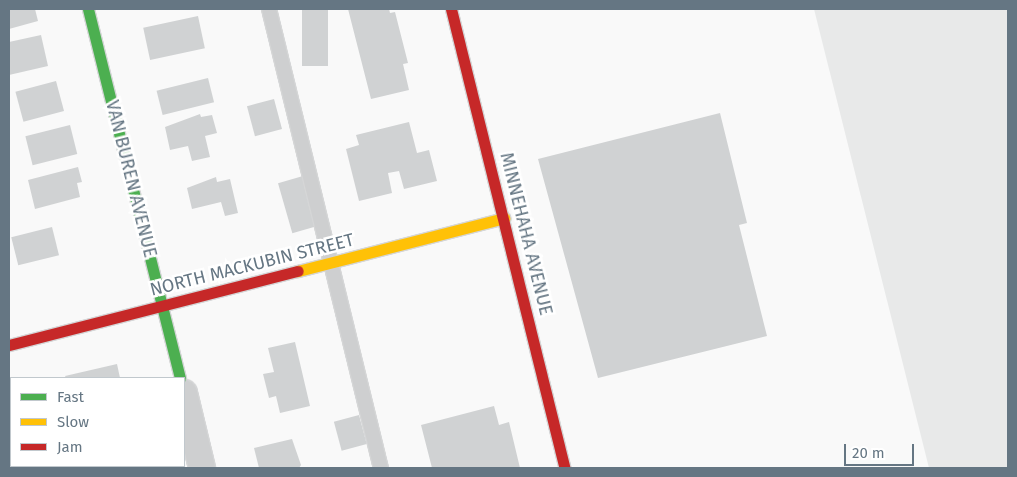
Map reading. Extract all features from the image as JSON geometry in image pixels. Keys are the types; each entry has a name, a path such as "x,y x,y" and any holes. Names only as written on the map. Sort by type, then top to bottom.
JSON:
{"street":[{"name":"VAN BUREN AVENUE","path":"88,9 180,377"},
{"name":"MINNEHAHA AVENUE","path":"451,9 565,468"},
{"name":"NORTH MACKUBIN STREET","path":"9,345 504,218"},
{"path":"185,397 202,468"}],"lane":[{"path":"269,9 381,468"}],"shaded area":[{"path":"814,9 1008,9 1008,468 929,468"}],"building":[{"path":"9,9 35,9 38,21 9,29"},
{"path":"302,9 328,9 328,66 302,66"},
{"path":"348,9 389,9 390,13 395,12 408,63 403,64 409,90 371,99"},
{"path":"198,16 205,48 150,60 143,28"},
{"path":"41,35 48,66 9,75 9,42"},
{"path":"208,78 214,102 163,115 157,91"},
{"path":"56,81 64,111 23,122 15,92"},
{"path":"274,99 282,129 255,136 247,106"},
{"path":"720,113 747,223 739,225 767,336 598,378 538,159"},
{"path":"200,114 201,117 212,115 217,133 205,136 210,157 192,161 188,146 170,150 165,127"},
{"path":"409,122 417,153 429,150 437,181 404,189 399,171 388,173 392,193 359,201 346,149 359,145 356,135"},
{"path":"70,125 77,154 33,165 25,136"},
{"path":"78,167 82,182 77,183 80,197 35,209 28,180"},
{"path":"303,176 317,226 292,233 278,183"},
{"path":"216,177 217,182 230,179 238,213 225,216 221,202 192,209 187,188"},
{"path":"52,227 59,255 18,265 11,237"},
{"path":"295,342 310,406 280,413 276,396 269,398 263,374 274,372 268,348"},
{"path":"117,364 120,377 66,377"},
{"path":"494,406 499,425 509,422 520,468 432,468 421,425"},
{"path":"359,415 367,444 342,451 334,422"},
{"path":"292,439 301,465 299,468 259,468 254,448"},
{"path":"128,467 142,467 142,468 124,468"}],"traffic: fast":[{"path":"88,9 180,377"}],"traffic: slow":[{"path":"298,271 504,218"}],"traffic: jam":[{"path":"451,9 565,468"},
{"path":"9,345 298,271"}]}
